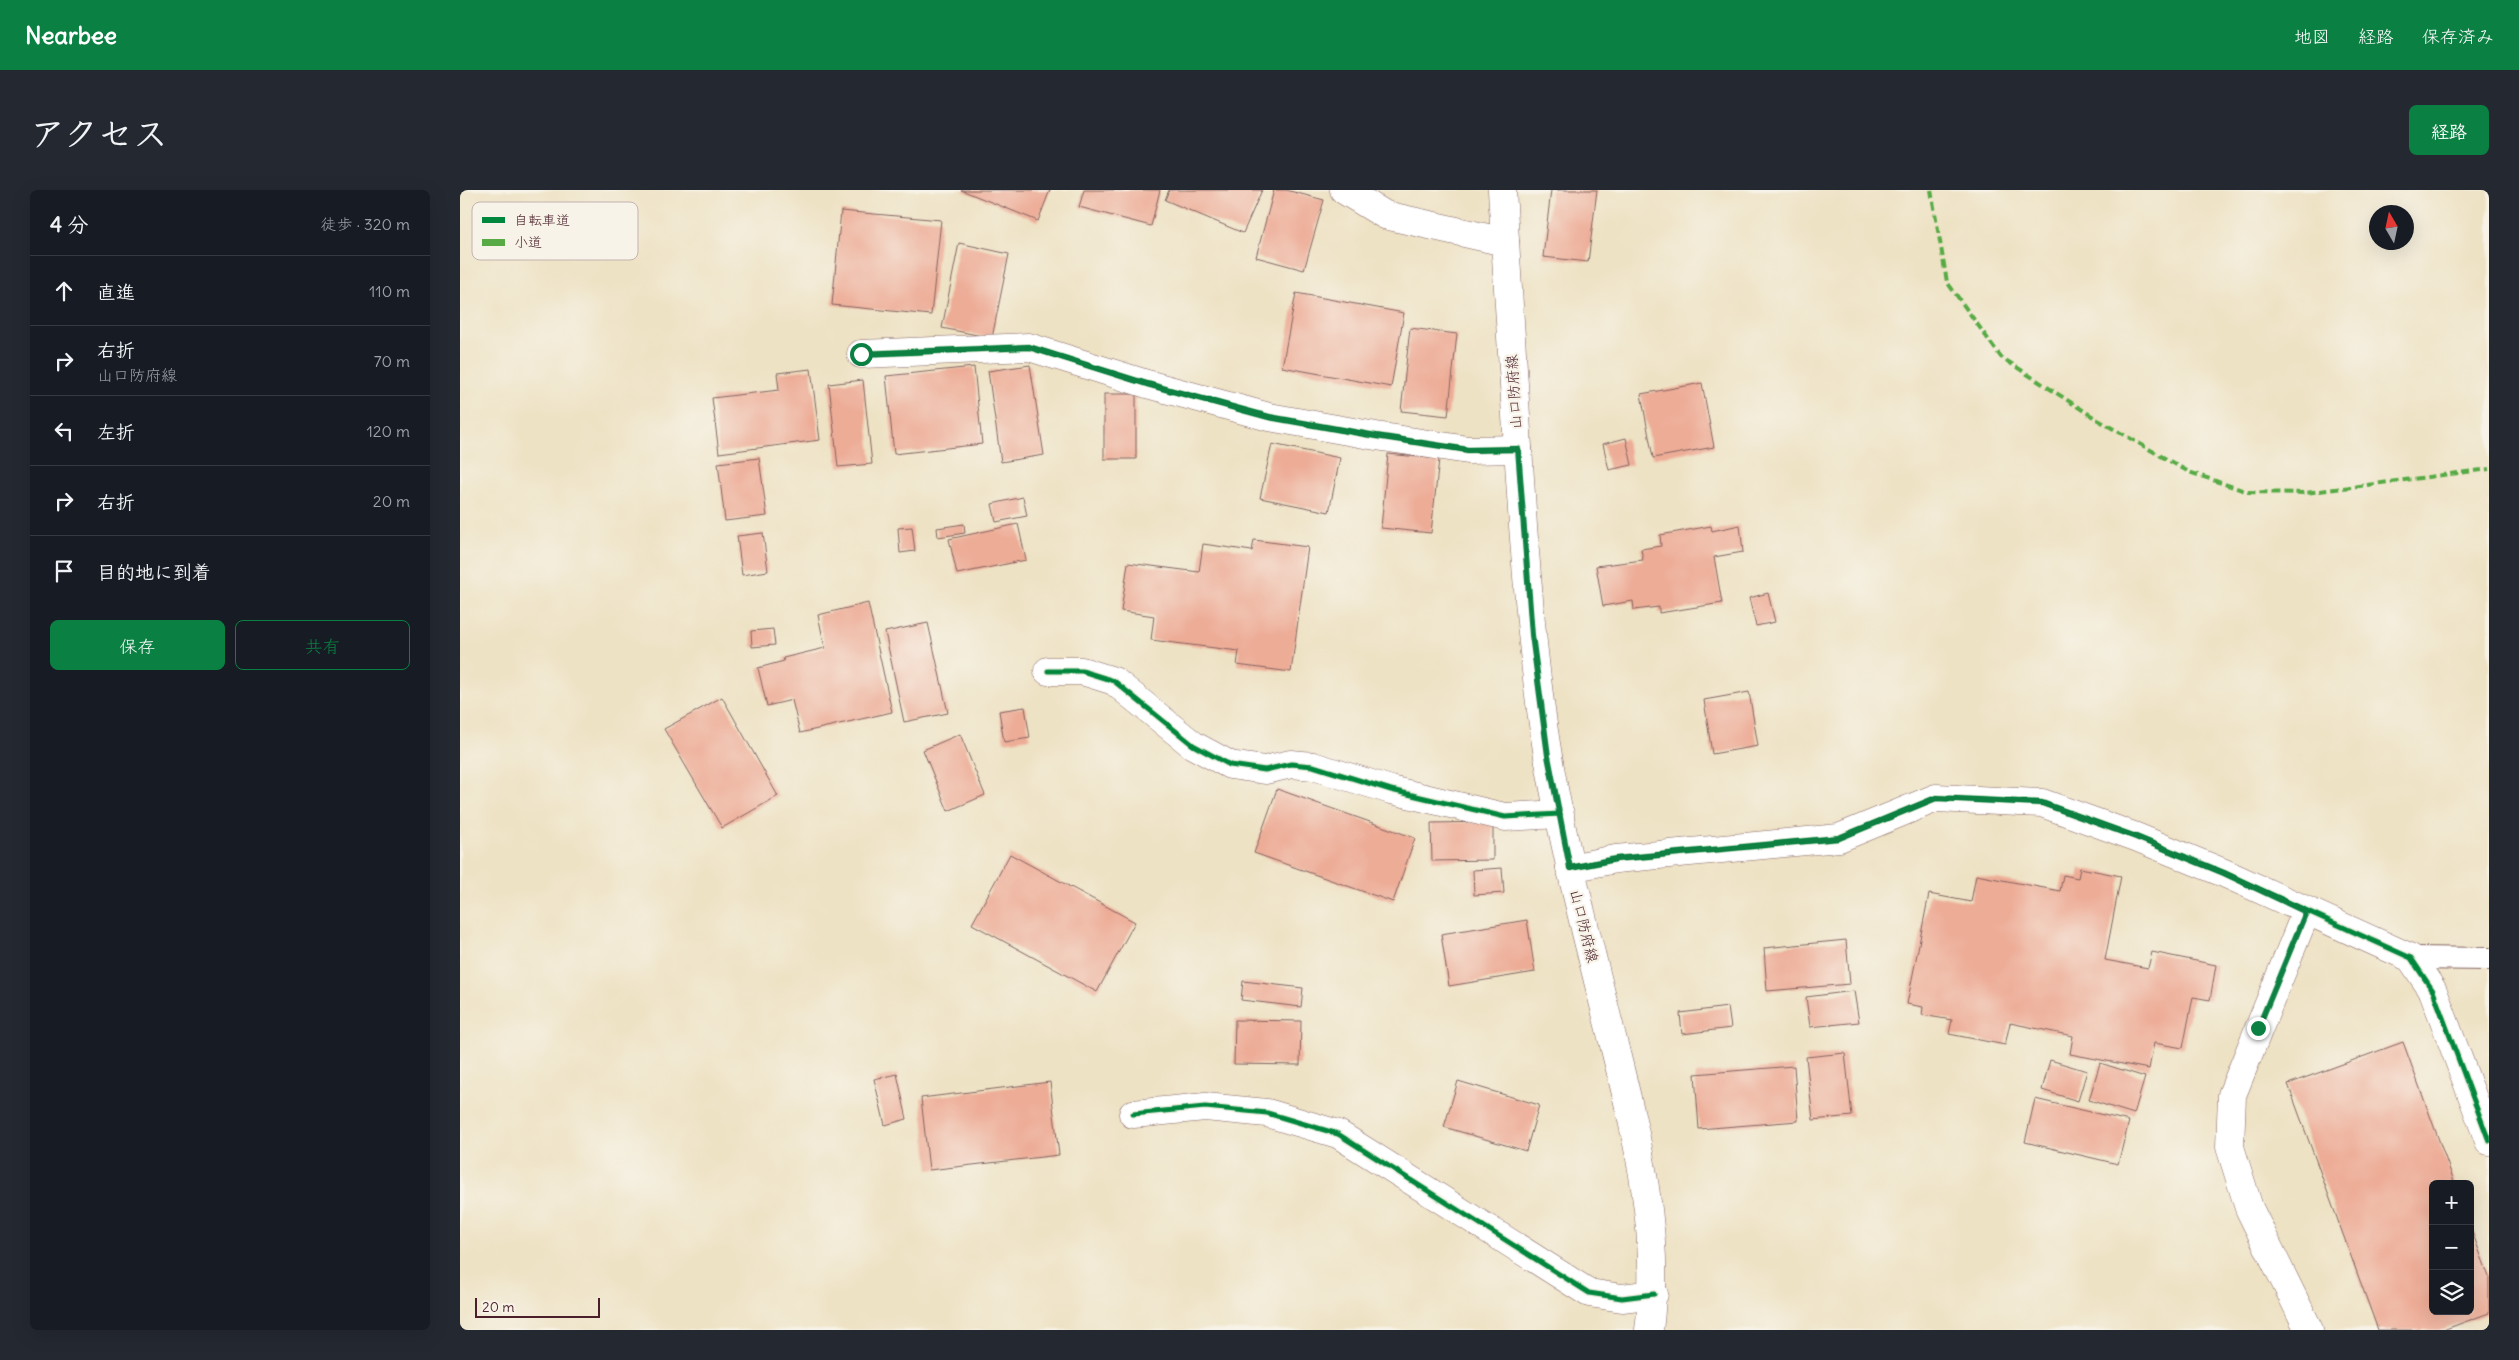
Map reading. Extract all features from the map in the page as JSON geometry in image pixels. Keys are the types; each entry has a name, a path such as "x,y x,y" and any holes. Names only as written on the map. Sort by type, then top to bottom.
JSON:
{"street":[{"path":"1344,190 1385,215 1505,242"},
{"name":"山口防府線","path":"1502,190 1532,635 1548,756 1570,868 1628,1100 1648,1207 1654,1294 1649,1330"},
{"path":"861,354 1029,347 1147,384 1269,417 1468,450 1518,449"},
{"path":"1048,671 1082,671 1114,681 1193,745 1230,766 1265,770 1291,764 1313,766 1391,790 1505,818 1560,814"},
{"path":"1570,868 1616,859 1839,838 1936,798 2042,803 2136,837 2224,873 2306,912 2411,958 2433,990 2489,1141"},
{"path":"2306,912 2232,1095 2230,1147 2249,1208 2309,1330"},
{"path":"1133,1114 1204,1107 1267,1114 1338,1134 1589,1293 1622,1298 1654,1294"}],"lane":[{"path":"2411,958 2489,959"}],"building":[{"path":"961,190 1050,190 1038,221"},
{"path":"1084,190 1160,190 1151,226 1079,207"},
{"path":"1169,190 1262,190 1243,233 1165,200"},
{"path":"1274,190 1286,190 1324,200 1304,270 1256,257"},
{"path":"1551,190 1597,190 1588,262 1543,257"},
{"path":"841,211 941,220 931,315 832,305"},
{"path":"959,243 1009,254 992,338 942,328"},
{"path":"1296,293 1404,313 1391,387 1282,367"},
{"path":"1410,328 1457,334 1448,416 1401,411"},
{"path":"1030,365 1044,455 1001,462 988,371"},
{"path":"974,367 982,444 894,454 886,376"},
{"path":"811,369 820,440 719,453 712,398 779,390 777,373"},
{"path":"863,380 872,464 838,467 829,384"},
{"path":"1702,383 1714,447 1653,458 1641,394"},
{"path":"1104,394 1136,394 1136,459 1104,459"},
{"path":"1626,438 1632,465 1609,470 1603,444"},
{"path":"1272,444 1340,458 1329,512 1260,498"},
{"path":"1388,454 1439,459 1431,533 1381,528"},
{"path":"759,458 767,516 725,521 718,463"},
{"path":"1023,497 1027,516 996,522 992,504"},
{"path":"964,524 965,533 938,537 937,528"},
{"path":"1018,524 1026,560 957,574 949,539"},
{"path":"1740,525 1743,552 1714,557 1722,603 1659,613 1659,607 1634,610 1633,601 1603,606 1596,566 1643,560 1641,549 1661,546 1660,535 1711,526 1712,531"},
{"path":"912,527 915,551 900,553 898,528"},
{"path":"763,533 768,571 742,575 737,536"},
{"path":"1254,540 1308,547 1291,672 1237,665 1239,651 1151,640 1154,616 1121,611 1128,563 1199,572 1203,544 1252,551"},
{"path":"1768,593 1775,622 1756,626 1749,598"},
{"path":"868,603 892,712 800,733 792,700 767,706 758,668 784,661 783,658 825,648 818,615"},
{"path":"928,623 948,713 904,722 885,632"},
{"path":"773,629 775,645 752,647 751,631"},
{"path":"1749,692 1758,746 1712,754 1704,700"},
{"path":"722,697 778,796 722,828 664,729"},
{"path":"1025,707 1030,738 1004,742 999,711"},
{"path":"960,734 985,795 948,811 923,750"},
{"path":"1277,789 1415,838 1393,902 1254,853"},
{"path":"1493,822 1493,860 1432,861 1431,823"},
{"path":"1010,854 1135,922 1097,992 972,924"},
{"path":"1502,868 1504,893 1474,895 1473,870"},
{"path":"2080,868 2121,876 2105,960 2148,968 2152,952 2216,965 2210,1000 2193,997 2183,1048 2154,1043 2149,1069 2070,1054 2073,1036 2010,1023 2005,1045 1949,1034 1952,1020 1922,1015 1923,1007 1907,1004 1929,894 1971,902 1976,875 2060,891 2063,875 2078,878"},
{"path":"1527,920 1535,972 1449,986 1441,934"},
{"path":"1846,940 1850,984 1767,991 1764,948"},
{"path":"1243,981 1303,988 1301,1007 1241,1000"},
{"path":"1854,991 1859,1022 1810,1027 1806,997"},
{"path":"1728,1007 1731,1028 1682,1034 1680,1013"},
{"path":"1235,1020 1301,1021 1300,1065 1234,1064"},
{"path":"2403,1042 2454,1180 2429,1180 2429,1315 2474,1315 2474,1237 2489,1277 2489,1313 2443,1330 2378,1330 2288,1084"},
{"path":"1845,1053 1852,1116 1813,1120 1806,1057"},
{"path":"2050,1060 2087,1071 2078,1101 2042,1090"},
{"path":"2100,1063 2145,1077 2134,1114 2089,1100"},
{"path":"1794,1066 1798,1121 1699,1129 1695,1074"},
{"path":"897,1074 907,1119 885,1125 874,1079"},
{"path":"1458,1081 1539,1105 1526,1151 1444,1127"},
{"path":"1050,1082 1059,1155 929,1170 921,1098"},
{"path":"2035,1099 2129,1121 2118,1164 2025,1142"}],"marked path":[{"path":"1931,190 1947,282 2001,357 2098,420 2189,472 2248,492 2305,493 2489,469"}],"cycle path":[{"path":"861,354 1029,347 1147,384 1269,417 1468,450 1518,449"},
{"path":"1048,671 1082,671 1114,681 1193,745 1230,765 1265,770 1291,764 1313,766 1391,790 1505,817 1560,814"},
{"path":"1570,868 1616,859 1839,838 1936,798 2042,803 2136,837 2224,873 2411,958 2433,991 2489,1141"},
{"path":"1133,1114 1205,1107 1267,1113 1338,1134 1589,1293 1622,1298 1654,1294"}],"route":[{"path":"861,354 1029,347 1147,384 1269,417 1468,450 1518,449 1532,635 1548,756 1570,868 1616,859 1839,838 1936,798 2042,803 2136,837 2224,873 2306,912 2258,1028"}]}
